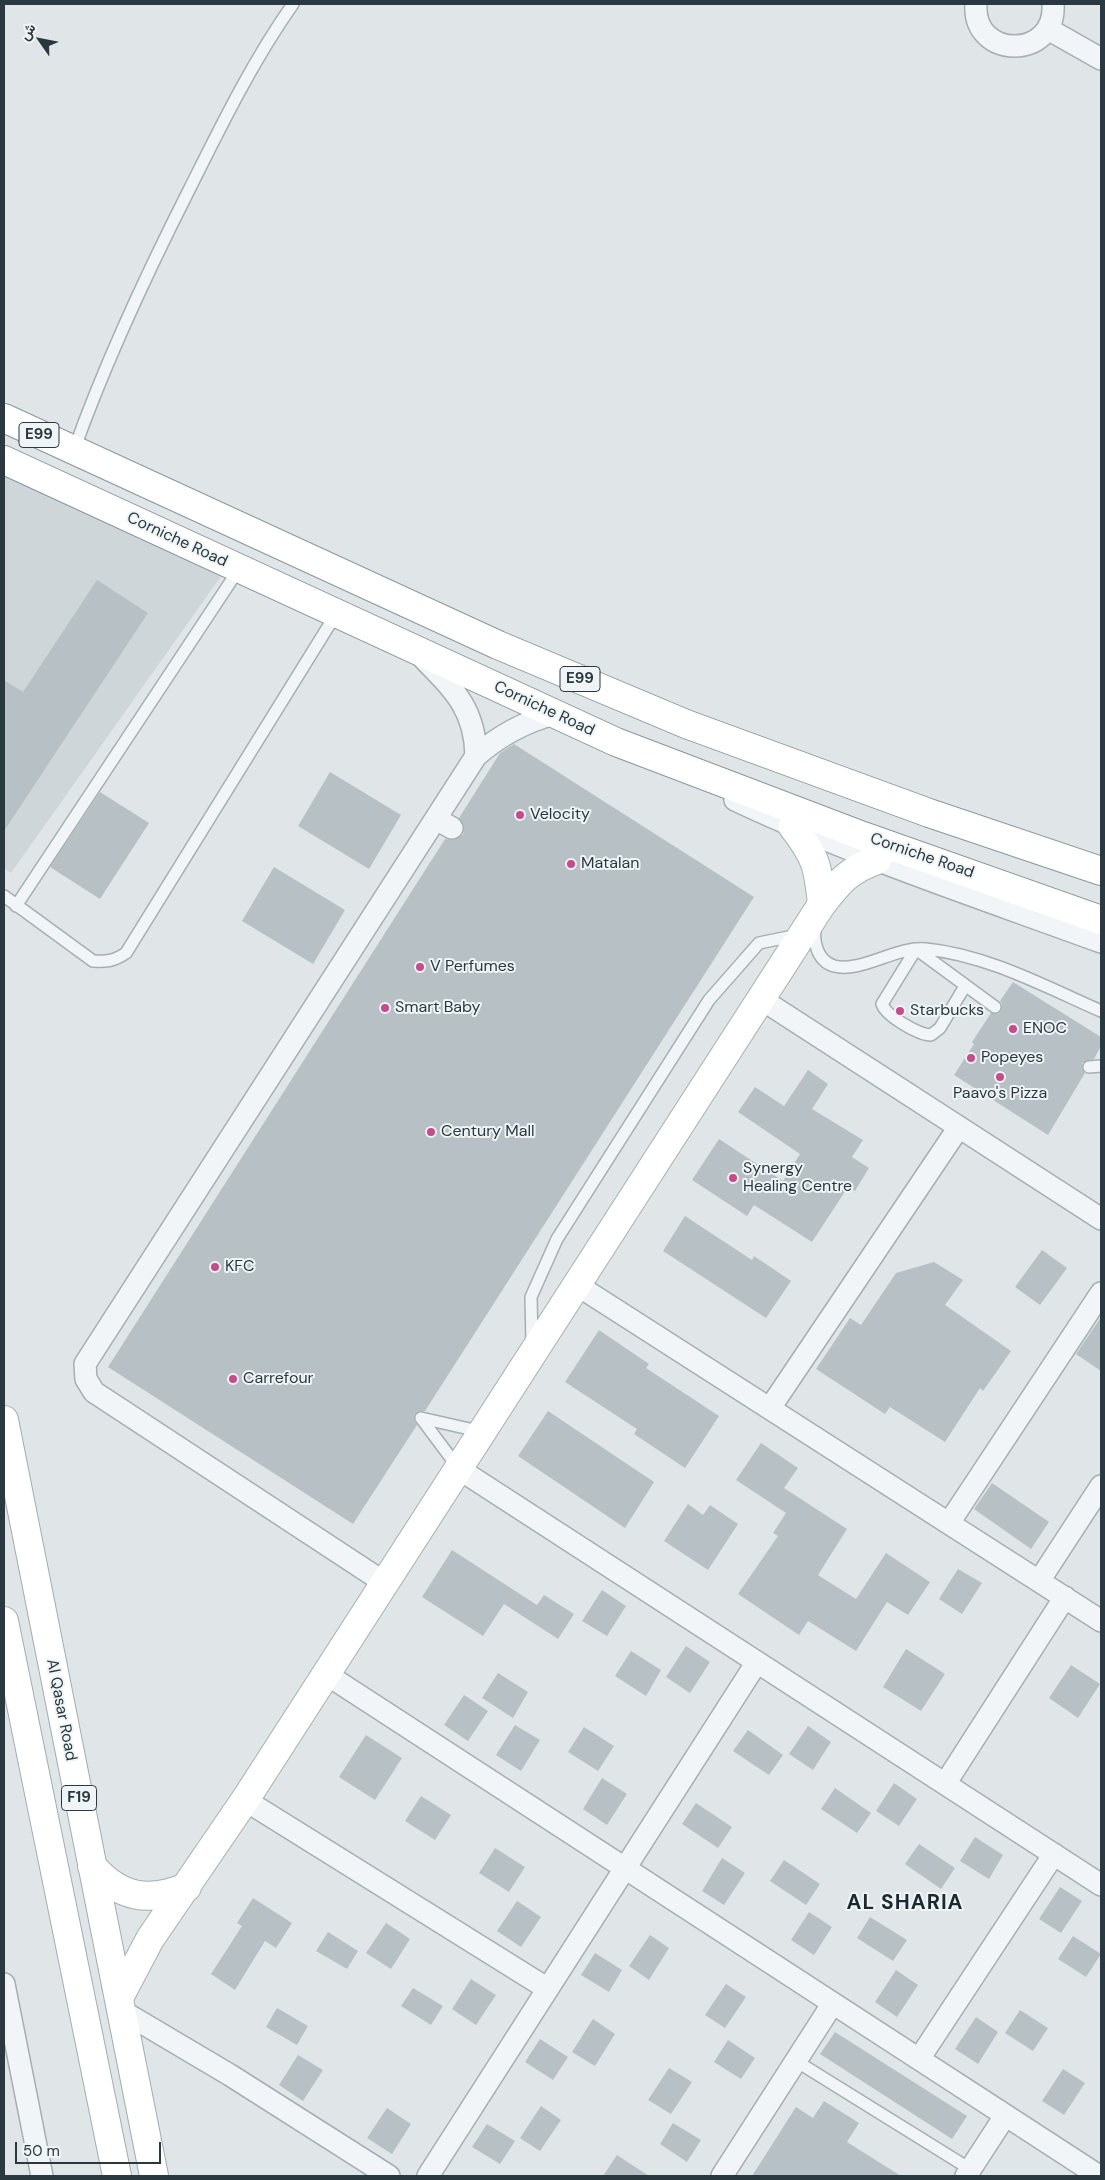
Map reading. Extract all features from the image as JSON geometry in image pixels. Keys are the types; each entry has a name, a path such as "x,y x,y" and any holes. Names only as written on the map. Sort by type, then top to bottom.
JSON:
{"main road":[{"name":"E99","path":"4,418 74,452 498,645 686,724 929,813 1101,871"},
{"name":"Corniche Road","path":"4,460 616,742 863,836 1101,920"},
{"path":"793,827 812,852 819,877 822,904"},
{"path":"121,2003 150,1939 245,1800 802,934 839,882 856,868 877,860"},
{"name":"Al Qasar Road","path":"4,1420 154,2176"},
{"name":"F19","path":"4,1621 118,2176"},
{"path":"92,1866 110,1884 134,1894 157,1896 187,1886"}],"street":[{"path":"976,4 976,13 981,29 993,41 1008,46 1023,46 1037,40 1048,29 1053,13 1052,4"},
{"path":"1048,29 1101,59"},
{"path":"417,651 450,686 466,707 474,731 476,756"},
{"path":"385,1583 94,1392 86,1379 85,1364 444,824 476,756 497,739 520,725 554,714"},
{"path":"616,742 793,827 877,860 1101,942"},
{"path":"761,999 1101,1219"},
{"path":"770,1408 959,1126"},
{"path":"577,1285 1101,1621"},
{"path":"949,1523 1101,1293"},
{"path":"459,1469 1101,1885"},
{"path":"1039,1581 1101,1486"},
{"path":"945,1784 1065,1597"},
{"path":"428,2176 757,1662"},
{"path":"326,1674 1099,2176"},
{"path":"245,1800 548,1989"},
{"path":"919,2059 1054,1854"},
{"path":"4,1984 11,2057 42,2176"},
{"path":"121,2003 389,2176"},
{"path":"722,2176 833,2003"},
{"path":"968,2173 1005,2116"}],"lane":[{"path":"74,452 101,377 150,268 245,80 292,4"},
{"path":"16,906 240,569"},
{"path":"4,896 83,955 93,960 104,962 116,960 126,954 336,614"},
{"path":"822,904 815,930 815,944 820,958 832,965 843,966 869,962 903,951 935,951 992,965 1101,1011"},
{"path":"532,1354 531,1297 557,1238 709,1000 759,942 802,934"},
{"path":"916,950 995,1007"},
{"path":"916,950 884,998 882,1004 885,1011 918,1032 931,1035 940,1028 965,986"},
{"path":"1089,1067 1101,1066"},
{"path":"459,1469 421,1418 482,1432"},
{"path":"796,2060 968,2173"}],"shaded area":[{"path":"4,474 224,572 11,873 4,868"}],"building":[{"path":"97,580 148,613 4,831 4,680 23,692"},
{"name":"Century Mall","path":"514,744 754,897 425,1411 419,1411 414,1415 417,1425 353,1524 108,1367 445,839 453,840 463,835 464,827 459,818 500,753"},
{"path":"330,772 401,815 369,869 298,826"},
{"path":"100,792 149,823 100,899 50,867"},
{"path":"274,867 345,910 313,964 242,921"},
{"path":"1013,982 1101,1037 1101,1046 1094,1059 1082,1063 1085,1073 1048,1135 954,1075 991,1013 998,1014 1001,1011 1002,1004 1000,1001"},
{"path":"808,1070 828,1084 812,1109 863,1140 852,1157 869,1168 855,1191 848,1187 812,1242 754,1205 747,1216 692,1180 719,1139 783,1181 800,1154 738,1112 755,1087 784,1106"},
{"path":"685,1216 752,1260 754,1256 791,1281 766,1318 663,1251"},
{"path":"1042,1250 1067,1268 1040,1305 1015,1287"},
{"path":"934,1262 963,1280 945,1305 1011,1351 983,1391 980,1388 945,1442 890,1407 885,1414 816,1369 850,1318 861,1325 896,1273"},
{"path":"1101,1317 1101,1371 1076,1354"},
{"path":"599,1330 649,1364 646,1368 719,1416 685,1468 634,1434 637,1429 565,1382"},
{"path":"548,1411 654,1482 625,1528 518,1456"},
{"path":"761,1443 798,1468 784,1488 847,1529 818,1575 856,1599 886,1553 930,1582 908,1615 887,1602 856,1651 808,1621 799,1635 738,1594 778,1536 773,1533 786,1513 736,1480"},
{"path":"992,1483 1049,1522 1031,1549 974,1509"},
{"path":"688,1504 703,1515 710,1505 738,1524 708,1570 664,1541"},
{"path":"452,1550 537,1605 544,1595 574,1614 558,1639 504,1604 483,1636 422,1597"},
{"path":"958,1569 982,1583 962,1614 939,1599"},
{"path":"602,1590 626,1606 607,1636 582,1621"},
{"path":"686,1646 710,1662 690,1693 666,1677"},
{"path":"906,1649 945,1674 921,1711 883,1687"},
{"path":"631,1651 661,1670 646,1696 615,1676"},
{"path":"1071,1665 1100,1684 1078,1718 1049,1698"},
{"path":"498,1673 528,1692 513,1718 482,1698"},
{"path":"464,1695 488,1711 468,1741 444,1725"},
{"path":"515,1725 540,1740 521,1771 496,1755"},
{"path":"808,1726 831,1742 813,1770 789,1754"},
{"path":"584,1727 614,1746 598,1771 568,1752"},
{"path":"748,1730 783,1755 769,1775 733,1751"},
{"path":"366,1735 402,1758 375,1800 339,1777"},
{"path":"602,1778 627,1794 607,1825 583,1809"},
{"path":"894,1783 917,1799 899,1826 876,1811"},
{"path":"835,1788 871,1813 857,1833 821,1809"},
{"path":"421,1796 451,1815 435,1840 405,1821"},
{"path":"696,1803 732,1827 718,1848 682,1824"},
{"path":"975,1837 1003,1855 989,1879 960,1861"},
{"path":"919,1844 955,1868 941,1889 905,1864"},
{"path":"495,1848 525,1867 509,1892 479,1873"},
{"path":"722,1858 745,1873 724,1905 702,1891"},
{"path":"784,1860 820,1884 806,1905 770,1881"},
{"path":"1060,1887 1082,1901 1061,1933 1039,1919"},
{"path":"253,1898 292,1923 276,1948 265,1941 235,1990 211,1974 242,1926 237,1923"},
{"path":"517,1901 541,1917 521,1947 497,1931"},
{"path":"809,1912 832,1927 814,1955 791,1940"},
{"path":"870,1917 907,1940 893,1961 857,1938"},
{"path":"386,1923 410,1939 391,1969 366,1953"},
{"path":"328,1932 358,1951 347,1969 316,1951"},
{"path":"650,1935 669,1948 649,1980 629,1966"},
{"path":"1073,1936 1101,1954 1086,1977 1058,1959"},
{"path":"595,1953 622,1970 609,1992 581,1975"},
{"path":"896,1970 918,1985 897,2017 875,2002"},
{"path":"471,1979 496,1995 476,2025 452,2009"},
{"path":"726,1984 746,1997 725,2028 705,2015"},
{"path":"413,1988 443,2006 431,2025 401,2006"},
{"path":"277,2008 308,2026 297,2045 266,2027"},
{"path":"1020,2010 1048,2028 1033,2051 1005,2033"},
{"path":"976,2017 998,2032 978,2064 955,2049"},
{"path":"593,2019 615,2034 595,2066 572,2052"},
{"path":"835,2032 967,2116 952,2139 820,2054"},
{"path":"540,2039 568,2057 553,2080 525,2062"},
{"path":"728,2040 755,2058 741,2079 714,2062"},
{"path":"298,2055 323,2070 303,2101 279,2085"},
{"path":"669,2068 692,2082 671,2114 648,2100"},
{"path":"1063,2069 1085,2083 1064,2115 1042,2101"},
{"path":"824,2101 859,2123 847,2142 901,2176 752,2176 796,2107 813,2118"},
{"path":"541,2106 561,2120 540,2151 520,2138"},
{"path":"387,2108 411,2124 392,2154 367,2138"},
{"path":"673,2123 701,2140 687,2162 660,2144"},
{"path":"487,2124 515,2141 500,2164 472,2147"},
{"path":"617,2155 649,2176 603,2176"}],"place":[{"name":"Velocity","path":"520,815"},
{"name":"Matalan","path":"571,864"},
{"name":"V Perfumes","path":"420,967"},
{"name":"Smart Baby","path":"385,1008"},
{"name":"Starbucks","path":"900,1011"},
{"name":"ENOC","path":"1013,1029"},
{"name":"Popeyes","path":"971,1058"},
{"name":"Paavo's Pizza","path":"1000,1077"},
{"name":"Century Mall","path":"431,1132"},
{"name":"Synergy Healing Centre","path":"733,1178"},
{"name":"KFC","path":"215,1267"},
{"name":"Carrefour","path":"233,1379"}],"district":[{"name":"AL SHARIA","path":"905,1903"}]}
